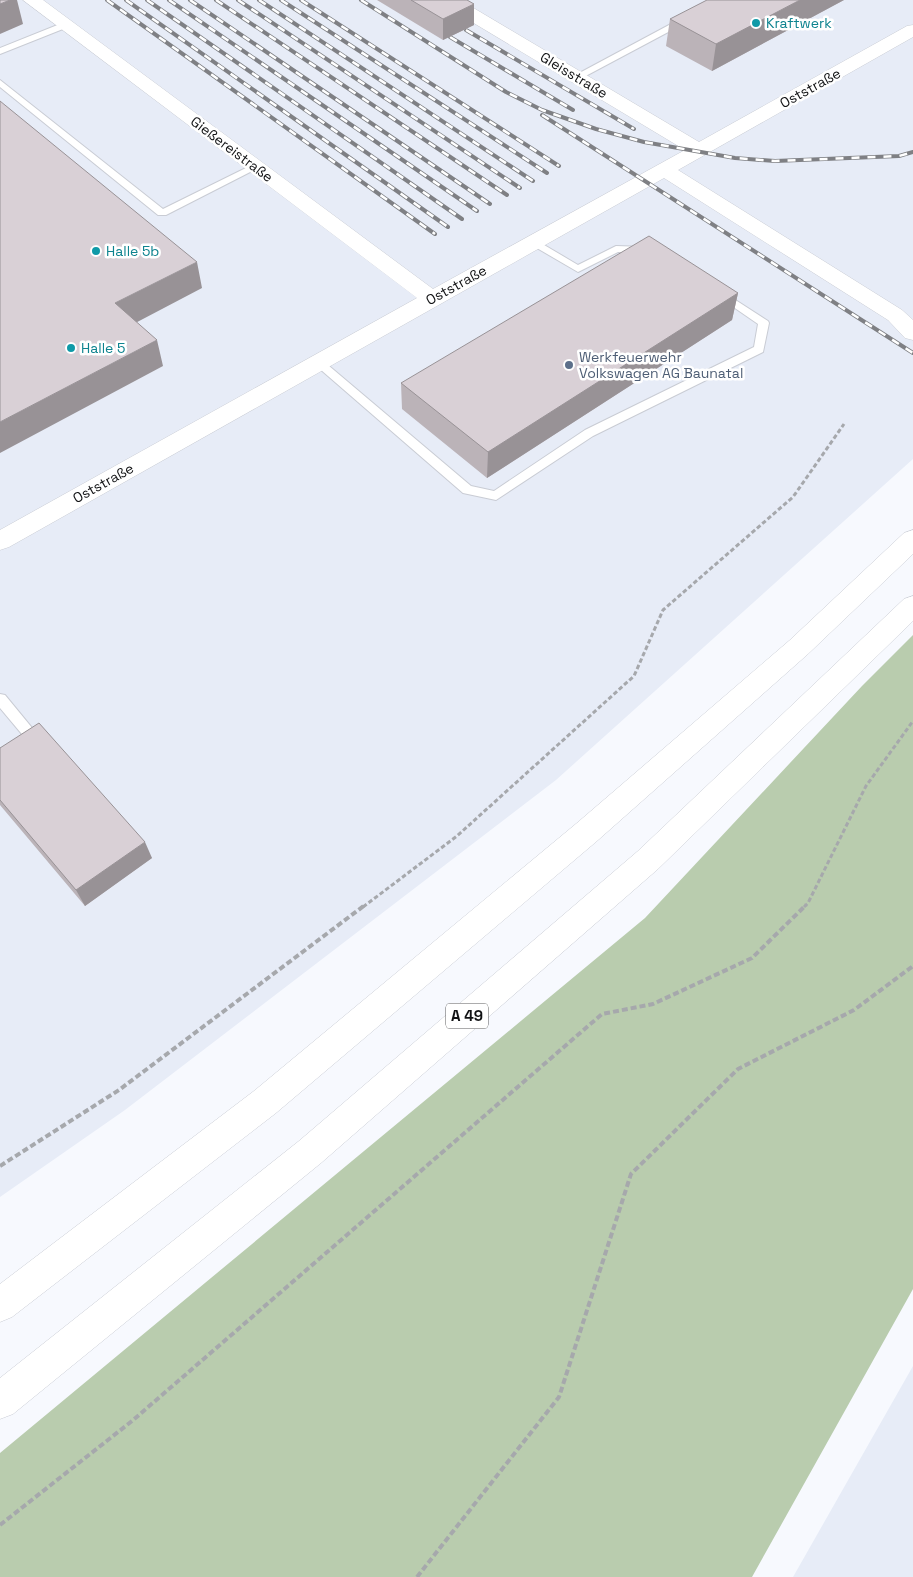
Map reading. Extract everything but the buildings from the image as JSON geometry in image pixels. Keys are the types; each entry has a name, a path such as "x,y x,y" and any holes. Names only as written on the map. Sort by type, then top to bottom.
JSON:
{"main road":[{"name":"Gießereistraße","path":"32,0 432,299"},
{"name":"Gleisstraße","path":"448,0 699,150"},
{"name":"Oststraße","path":"0,541 913,30"},
{"path":"665,170 895,315 913,333"},
{"path":"0,1305 265,1102 302,1071 638,788 799,647 913,539"},
{"name":"A 49","path":"0,1401 310,1152 648,860 913,606"}],"lane":[{"path":"577,77 696,14"},
{"path":"0,51 65,25"},
{"path":"0,84 162,213 255,167"},
{"path":"534,242 578,269 616,250 658,250"},
{"path":"318,362 468,490 496,496 589,433 759,349 764,323 707,284"},
{"path":"0,700 35,740 0,762"}],"path":[{"path":"0,1166 119,1090 457,836 634,676 663,610 794,497 844,424"},
{"path":"0,1525 132,1421 602,1014 653,1004 752,958 808,903 866,786 913,721"},
{"path":"416,1577 559,1397 631,1174 738,1068 854,1010 913,966"}],"shaded area":[{"path":"0,0 913,0 913,459 556,780 125,1110 0,1197"},
{"path":"913,1366 913,1577 793,1577"}],"green space":[{"path":"913,635 913,1289 752,1577 0,1577 0,1453 645,918 862,686"}],"railway":[{"path":"107,0 435,234"},
{"path":"126,0 448,227"},
{"path":"147,0 462,219"},
{"path":"169,0 477,211"},
{"path":"190,0 490,204"},
{"path":"216,0 507,195"},
{"path":"238,0 520,188"},
{"path":"259,0 533,181"},
{"path":"281,0 547,173"},
{"path":"301,0 559,166"},
{"path":"361,0 506,92 542,110 596,129 644,142 735,158 775,161 899,156 913,152"},
{"path":"466,30 634,129"},
{"path":"450,37 573,110"},
{"path":"542,115 913,353"}],"place":[{"name":"Kraftwerk","path":"756,23"},
{"name":"Halle 5b","path":"96,251"},
{"name":"Halle 5","path":"71,348"},
{"name":"Werkfeuerwehr Volkswagen AG Baunatal","path":"569,365"}]}
